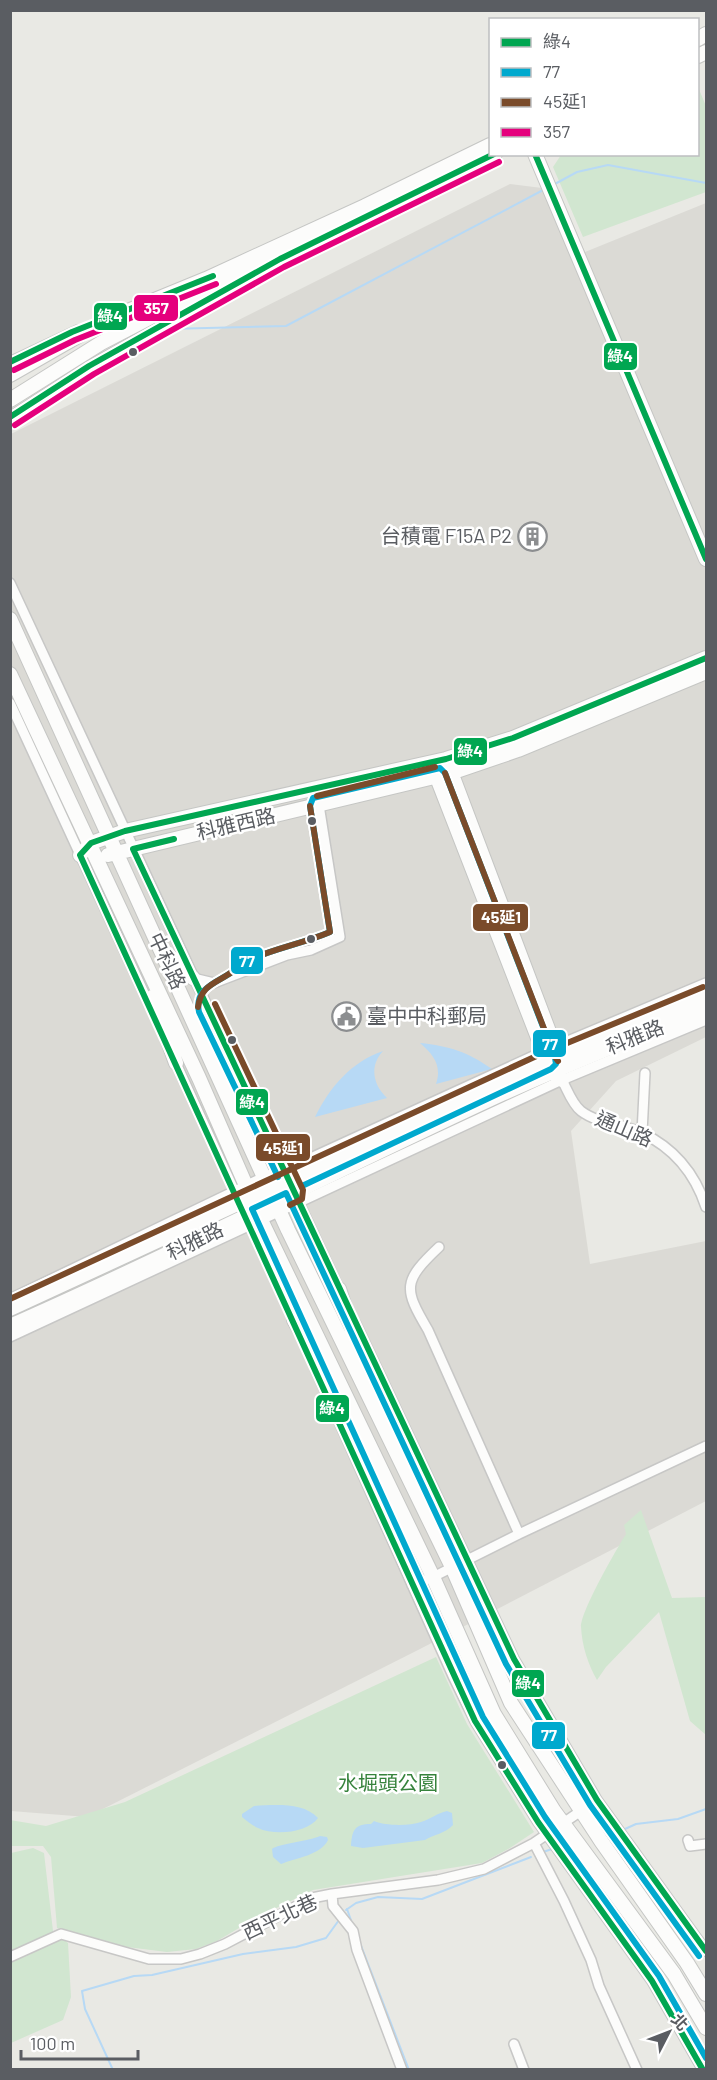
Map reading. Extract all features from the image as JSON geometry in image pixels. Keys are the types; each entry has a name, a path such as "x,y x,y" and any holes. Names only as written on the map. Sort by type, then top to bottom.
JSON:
{"street":[{"path":"10,362 72,332 206,279 489,145"},
{"path":"10,400 101,343 172,306 280,259 491,156"},
{"path":"535,156 706,559"},
{"path":"10,417 89,366 280,259"},
{"path":"10,375 106,320"},
{"name":"中科路","path":"10,583 193,978 469,1559 514,1659 597,1800 706,1951"},
{"name":"中科路","path":"10,619 275,1201 452,1568 511,1703 581,1811 706,1994"},
{"name":"科雅西路","path":"80,855 96,857 116,853 437,776 449,766 706,658"},
{"name":"科雅西路","path":"80,855 91,843 125,831 432,762 449,766 518,750 706,672"},
{"name":"中科路","path":"10,674 199,1078 294,1320 475,1721 547,1835 652,1981 703,2070"},
{"name":"中科路","path":"10,703 176,1063 433,1577 494,1714 562,1823 674,1974 706,2028"},
{"path":"432,762 554,1062"},
{"path":"449,766 554,1062"},
{"path":"162,949 193,978 214,983 287,955 311,950 340,937 319,805"},
{"path":"125,922 176,1063"},
{"name":"科雅路","path":"10,1326 147,1265 248,1207 264,1177 292,1186 554,1062 706,983"},
{"name":"科雅路","path":"10,1299 248,1207 275,1201 292,1186 554,1062 706,994"},
{"name":"科雅路","path":"554,1062 616,1044 706,1009"},
{"name":"科雅路","path":"554,1062 706,1020"},
{"name":"通山路","path":"554,1062 575,1103 582,1111 604,1121 642,1133 673,1153 692,1174 701,1190 706,1207"},
{"path":"642,1133 645,1073"},
{"name":"科雅路","path":"10,1309 248,1207"},
{"name":"科雅路","path":"10,1338 248,1207"},
{"path":"439,1247 411,1278 409,1291 519,1534"},
{"path":"339,1289 384,1430"},
{"path":"294,1320 375,1460"},
{"path":"412,1585 706,1446"},
{"name":"西平北巷","path":"10,1957 61,1934 149,1959 181,1959 200,1954 225,1944 312,1899 332,1894 438,1880 484,1869 534,1843 597,1800"},
{"path":"688,1840 690,1846 706,1844"},
{"path":"534,1843 591,1960 599,1986 637,2070"},
{"path":"332,1894 333,1906 353,1931 357,1950 402,2070"},
{"path":"514,2044 524,2070"}],"shaded area":[{"path":"510,184 558,190 585,252 706,203 706,1037 616,1081 571,1131 590,1264 706,1241 706,1501 87,1817 11,1811 11,434"}],"green space":[{"path":"699,89 706,106 706,192 583,237 553,167 560,156 699,156"},
{"path":"641,1510 672,1598 706,1597 706,1735 690,1721 659,1612 606,1667 597,1680 586,1655 581,1627 587,1608 626,1534 624,1525"},
{"name":"水堀頭公園","path":"436,1657 467,1724 534,1832 482,1863 313,1890 256,1918 217,1941 196,1949 167,1952 127,1947 57,1928 51,1857 43,1846 11,1846 10,1820 46,1826 125,1802"},
{"path":"33,1848 44,1853 53,1931 68,1943 71,1997 63,2020 11,2043 11,1853"}],"water":[{"path":"420,1043 458,1051 492,1069 436,1084 438,1072 436,1061"},
{"path":"383,1051 376,1063 374,1075 378,1087 387,1098 315,1117 327,1096 351,1069"},
{"path":"254,1806 297,1807 305,1809 318,1818 299,1830 273,1832 254,1826 242,1817 242,1814"},
{"path":"447,1811 452,1813 453,1825 425,1840 363,1848 351,1846 353,1832 361,1825 371,1824 374,1821 404,1825 425,1821"},
{"path":"320,1836 327,1837 328,1840 314,1853 281,1864 273,1857 272,1849 275,1847"}],"waterway":[{"path":"553,185 577,172 608,165 706,183"},
{"path":"168,329 286,326 545,189"},
{"path":"625,1829 636,1824 678,1819 706,1809"},
{"path":"543,1852 552,1849"},
{"path":"346,1910 356,1903 378,1897 422,1899 531,1857"},
{"path":"347,1909 352,1923"},
{"path":"113,2070 85,2009 82,1991 134,1976 152,1975 243,1954 296,1947 326,1938 339,1920"},
{"path":"360,1943 409,2070"}],"transit line":[{"name":"綠4","path":"10,417 89,366 280,259 490,156"},
{"name":"綠4","path":"536,156 706,559"},
{"name":"357","path":"15,425 94,374 284,267 499,162"},
{"name":"綠4","path":"10,362 72,332 213,276"},
{"name":"357","path":"14,370 75,340 216,284"},
{"name":"綠4","path":"703,2070 652,1981 538,1822 475,1721 80,855 91,843 125,831 446,759 513,738 706,658"},
{"name":"45延1","path":"317,796 435,767"},
{"name":"77","path":"278,1177 199,1012 200,997 208,987 242,963 330,932 310,806 313,798 440,768 445,773 556,1064 551,1069 302,1186"},
{"name":"45延1","path":"445,773 558,1061"},
{"name":"45延1","path":"198,1007 206,989 242,963 330,932 310,806"},
{"name":"綠4","path":"174,839 133,849 514,1659 597,1800 706,1951"},
{"name":"45延1","path":"10,1299 543,1053 703,987"},
{"name":"45延1","path":"215,1004 303,1190 302,1199 290,1205"},
{"name":"77","path":"699,1956 590,1805 506,1664 286,1193 252,1209 483,1717 545,1817 659,1976 706,2058"}],"place":[{"name":"台積電 F15A P2","path":"533,536"},
{"name":"臺中中科郵局","path":"346,1016"}]}
